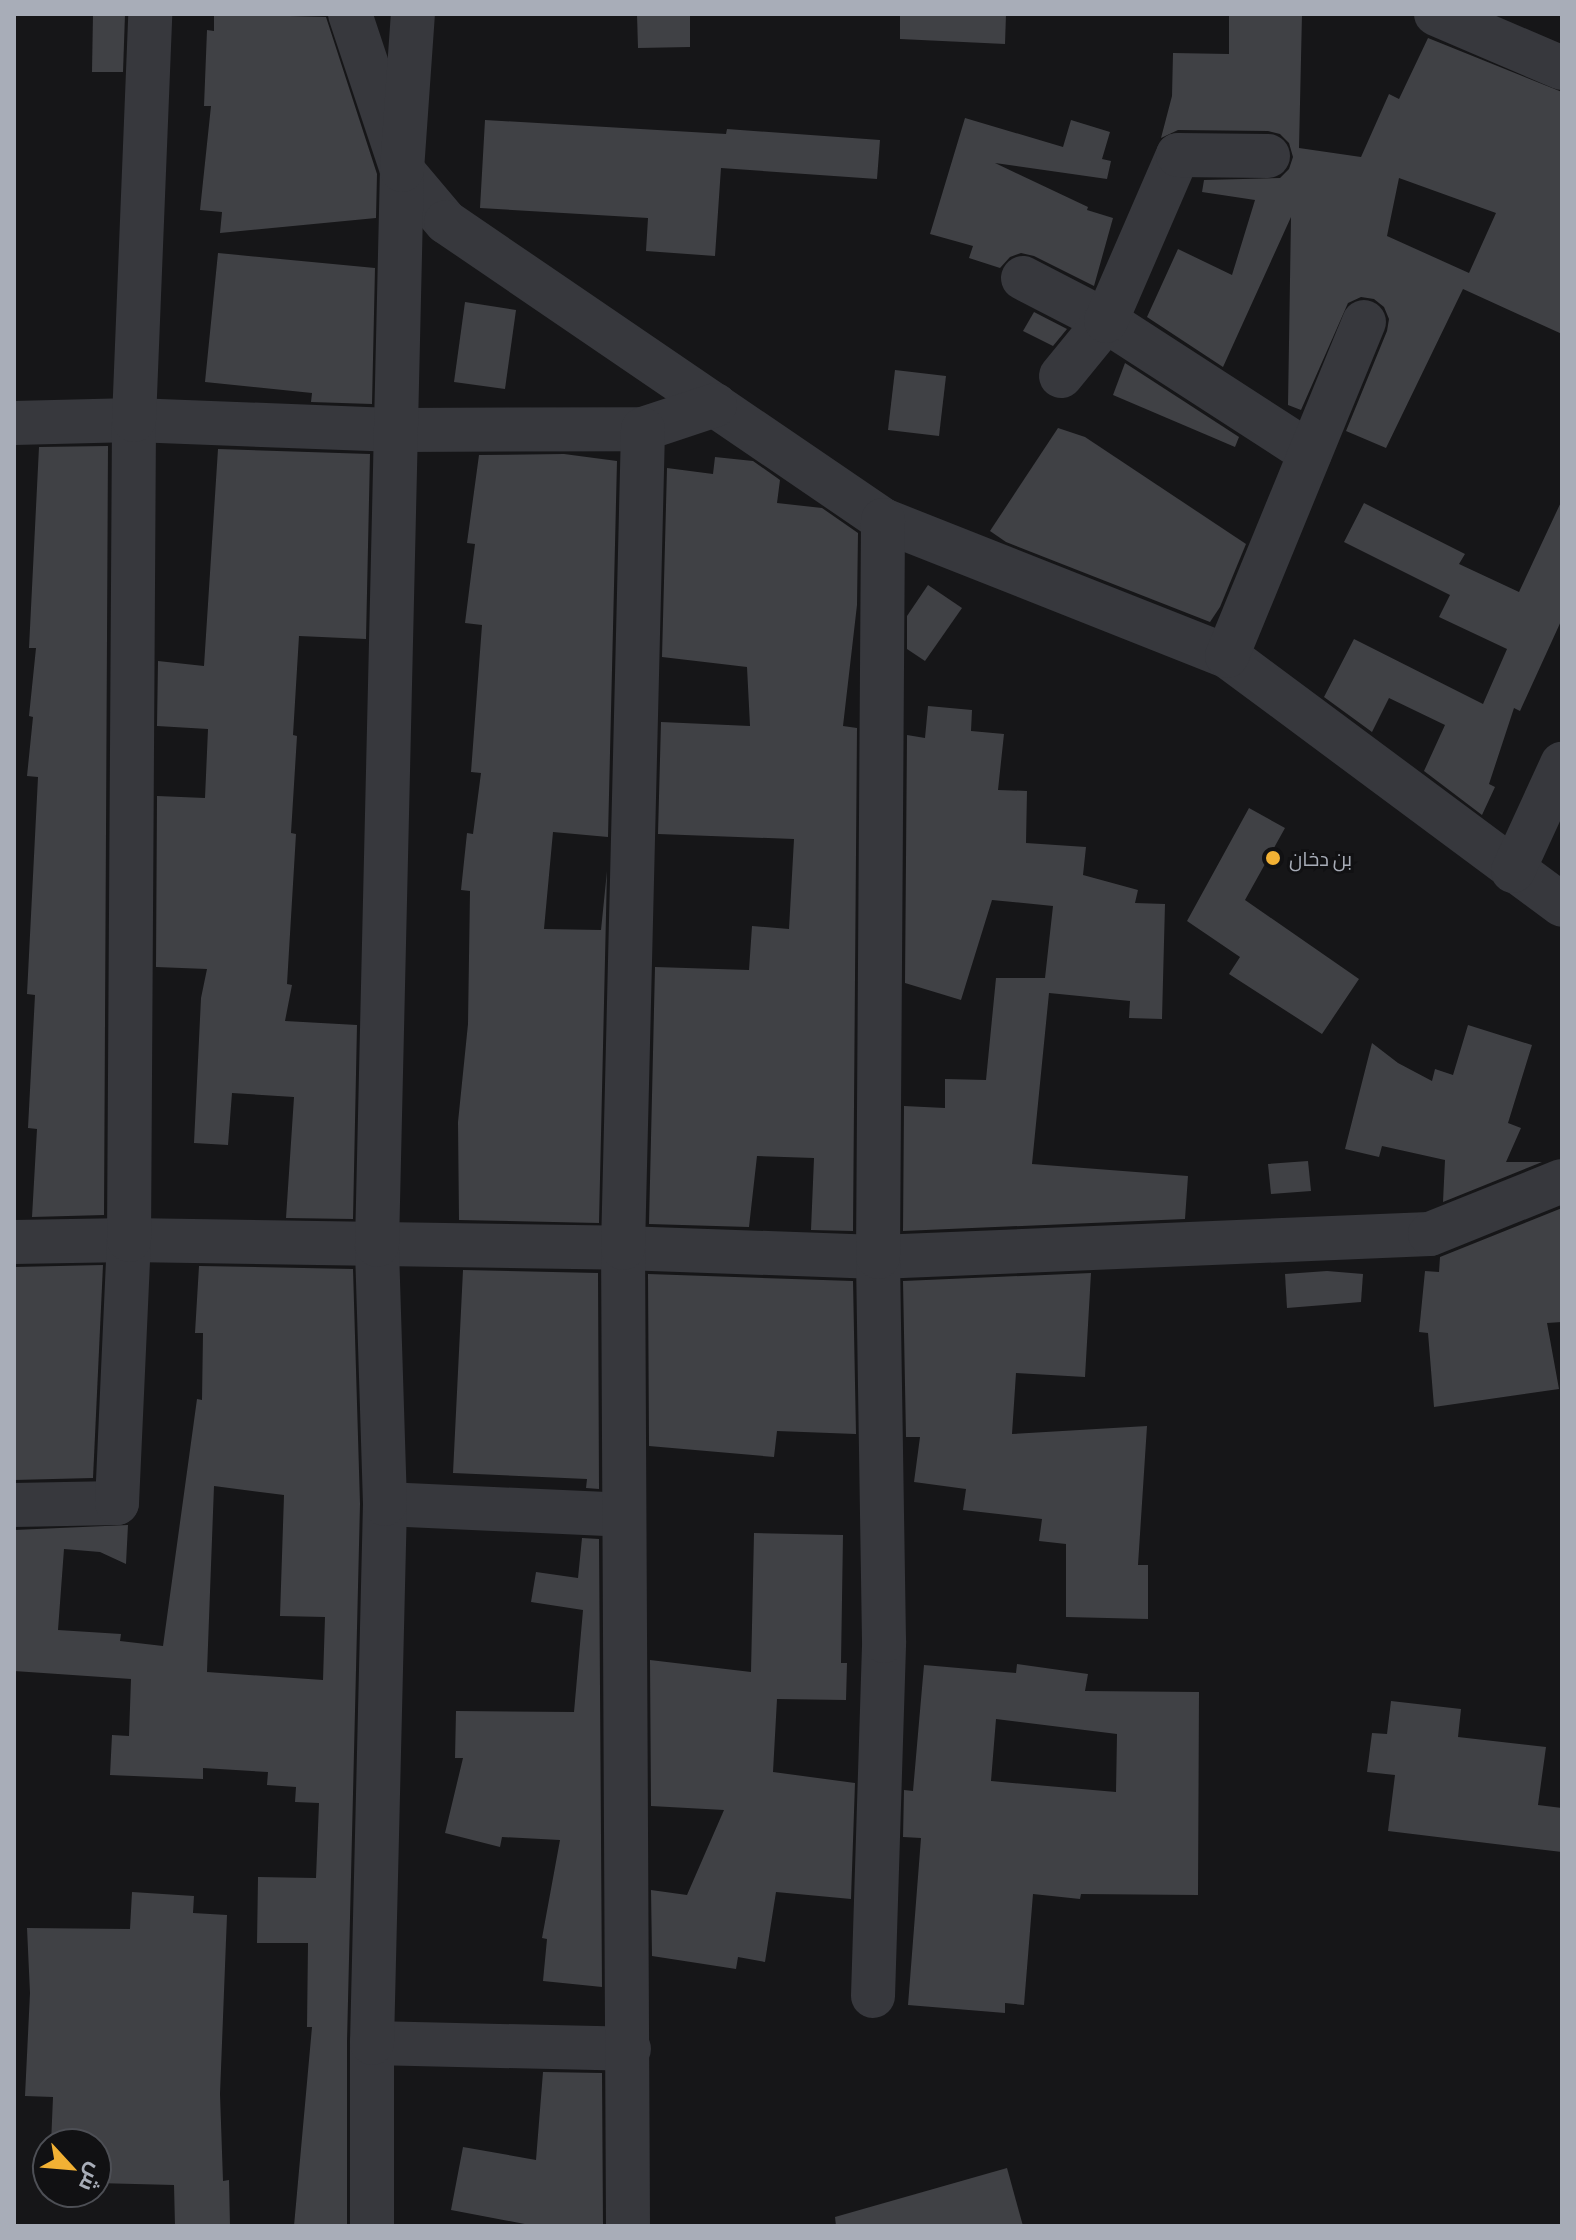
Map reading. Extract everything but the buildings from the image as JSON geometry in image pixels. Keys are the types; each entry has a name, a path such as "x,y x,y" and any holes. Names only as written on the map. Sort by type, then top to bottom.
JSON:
{"street":[{"path":"14,1505 117,1503 129,1240 134,420 150,14"},
{"path":"350,14 402,170 446,222 883,520 1227,656 1562,905"},
{"path":"372,2226 372,2043 385,1504 377,1245 402,170 413,14"},
{"path":"1436,14 1562,68"},
{"path":"1061,376 1106,321 1178,155 1268,156"},
{"path":"1023,278 1106,321 1310,453"},
{"path":"1227,656 1364,322"},
{"path":"14,423 134,420 398,430 643,429 715,405"},
{"path":"628,2226 623,1248 643,429"},
{"path":"873,1996 884,1641 878,1257 883,520"},
{"path":"1513,871 1562,764"},
{"path":"14,1242 129,1240 623,1248 878,1257 1430,1234 1562,1181"},
{"path":"385,1504 623,1515"},
{"path":"372,2043 629,2049"}],"place":[{"name":"بن دخان","path":"1273,858"}]}
